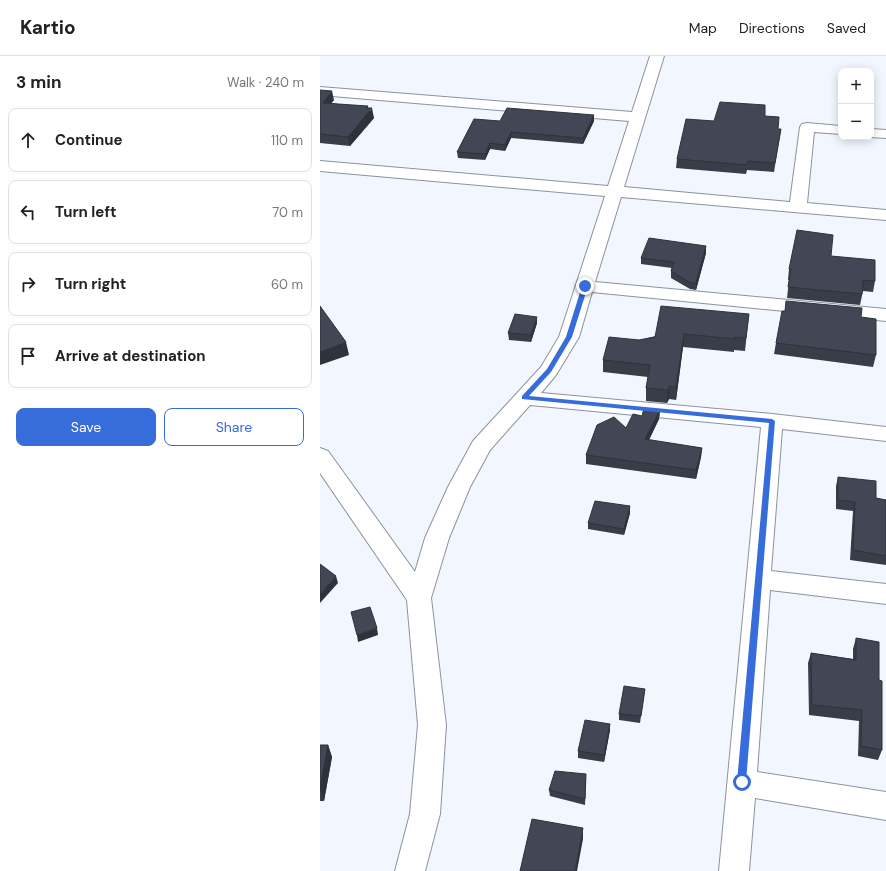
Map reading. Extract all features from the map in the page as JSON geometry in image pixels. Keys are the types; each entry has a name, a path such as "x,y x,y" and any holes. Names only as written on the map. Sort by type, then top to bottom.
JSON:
{"street":[{"path":"410,871 425,814 432,725 419,598 438,538 459,487 481,446 549,371 569,337 657,56"},
{"path":"320,91 638,117"},
{"path":"798,207 807,127 838,130"},
{"path":"874,133 886,134"},
{"path":"320,166 886,215"},
{"path":"585,286 886,315"},
{"path":"524,398 772,421 886,434"},
{"path":"734,871 772,421"},
{"path":"320,456 419,598"},
{"path":"759,579 886,594"},
{"path":"742,782 886,806"}],"building":[{"path":"320,90 332,91 323,103 368,106 366,108 372,108 348,137 320,134"},
{"path":"720,102 765,105 765,116 779,117 778,129 781,129 775,163 748,161 747,165 677,159 686,119 714,121"},
{"path":"507,108 594,115 583,138 511,132 505,145 490,143 485,154 457,152 474,119 500,121"},
{"path":"797,230 833,235 831,256 875,260 875,281 863,280 862,294 788,287 791,269 789,269"},
{"path":"649,238 706,246 696,283 691,283 671,271 674,262 641,258"},
{"path":"786,301 862,308 861,317 876,319 876,355 776,343 782,311 785,311"},
{"path":"320,306 346,342 320,352"},
{"path":"661,306 749,314 746,338 735,337 735,339 684,334 676,387 670,386 668,390 646,388 650,365 603,360 609,337 639,340 655,337"},
{"path":"515,314 537,317 531,335 508,333"},
{"path":"644,408 660,410 645,439 702,448 696,470 586,455 597,425 614,417 626,428 633,414 642,416"},
{"path":"838,477 876,481 876,498 886,500 886,556 853,550 855,502 838,500"},
{"path":"595,501 630,506 624,529 588,523"},
{"path":"320,564 336,576 320,594"},
{"path":"370,607 377,628 357,635 351,612"},
{"path":"856,638 879,642 879,680 882,681 882,750 861,746 862,710 812,705 811,653 856,660"},
{"path":"624,686 645,689 641,716 619,714"},
{"path":"585,720 610,724 604,755 578,751"},
{"path":"320,745 328,745 320,788"},
{"path":"555,771 586,774 585,799 549,790"},
{"path":"532,819 583,828 575,871 520,871"}],"route":[{"path":"585,286 569,337 549,371 524,398 772,421 742,782"}]}
